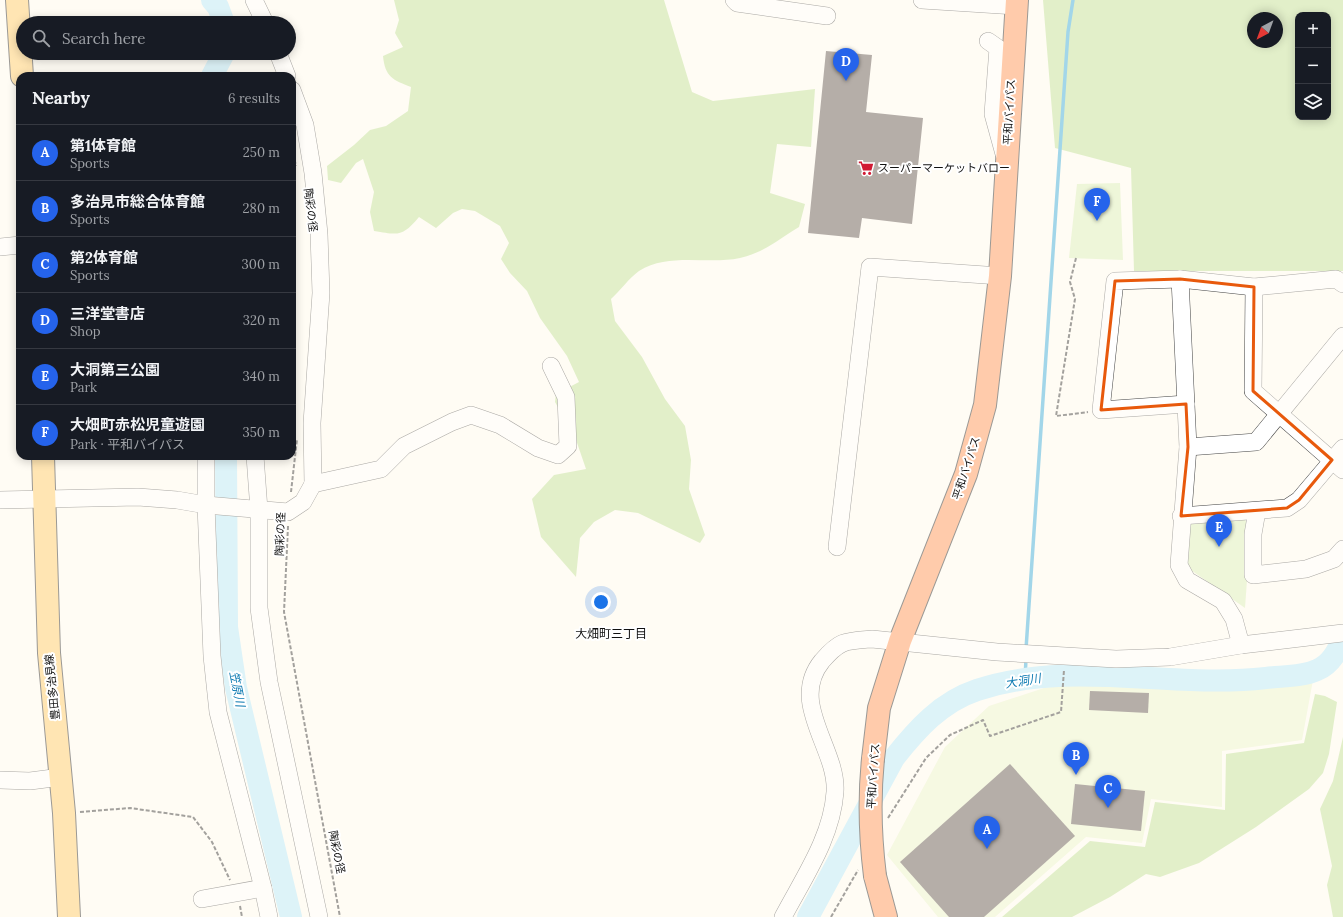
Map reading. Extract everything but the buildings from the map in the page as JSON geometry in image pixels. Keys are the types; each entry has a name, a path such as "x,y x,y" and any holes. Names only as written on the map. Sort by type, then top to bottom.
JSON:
{"highway":[{"name":"平和バイパス","path":"886,917 868,871 870,788 878,708 900,641 966,474 985,405 1000,276 1016,3"}],"main road":[{"path":"17,0 18,16"},
{"path":"21,60 22,72"},
{"name":"豊田多治見線","path":"42,460 45,499 49,653 64,813 69,917"}],"street":[{"path":"254,0 262,16"},
{"path":"734,0 737,3 827,16"},
{"path":"922,0 1016,3"},
{"path":"988,41 998,48 993,114 1006,162"},
{"path":"281,60 285,72"},
{"path":"0,500 138,497 288,512 303,502 313,484 312,423 321,293 319,234 314,173 305,125 296,101"},
{"path":"0,247 16,245"},
{"path":"837,547 870,267 1000,276"},
{"path":"1186,404 1101,410 1115,281 1180,280 1254,287 1336,279 1343,284"},
{"path":"1180,280 1188,447 1178,565 1188,580 1223,601 1234,619 1241,646"},
{"path":"1181,516 1287,508 1299,500 1339,459 1279,415 1253,391 1254,287"},
{"path":"1188,447 1256,442 1343,336"},
{"path":"313,484 382,469 404,446 452,422 471,415 500,425 538,448 558,455 568,446 566,397 551,366"},
{"path":"206,460 206,505 212,656 218,712 269,917"},
{"path":"255,460 259,510 259,608 269,682 319,917"},
{"path":"1257,511 1253,534 1253,575 1306,569 1334,559 1343,549"},
{"path":"783,917 827,832 835,792 834,770 812,710 813,680 817,668 835,646 852,640 872,639 997,652 1116,659 1170,657 1343,633"},
{"path":"0,780 30,781 61,777"},
{"path":"202,899 237,894 263,888"}],"path":[{"path":"1076,258 1070,282 1076,299 1056,416 1101,410"},
{"name":"陶彩の径","path":"296,443 297,434"},
{"name":"陶彩の径","path":"294,460 288,512 284,612 340,917"},
{"path":"888,818 926,758 950,735 983,720 990,736 1061,712 1064,671"},
{"path":"64,813 130,808 192,817 212,842 237,894 242,917"},
{"path":"831,917 868,871"}],"highlighted area":[{"path":"1180,279 1254,287 1253,391 1332,460 1299,500 1287,508 1181,516 1188,447 1186,404 1101,410 1115,281"}],"green space":[{"path":"394,0 664,0 692,92 713,101 815,89 811,147 777,144 770,193 805,204 799,227 764,249 740,258 728,260 676,260 651,265 635,274 611,299 615,321 642,357 665,399 685,426 691,460 689,489 705,535 700,543 638,513 615,510 594,522 580,538 576,577 541,537 532,499 554,475 586,469 575,437 555,402 556,394 579,382 567,356 540,318 527,291 510,273 501,259 509,243 500,226 475,211 462,209 453,213 436,228 419,217 413,224 400,233 395,234 374,231 370,212 374,192 363,159 356,163 341,183 328,180 327,166 354,145 370,130 386,126 408,111 411,87 391,77 386,69 383,56 403,47 395,33 399,20"},
{"path":"1043,0 1343,0 1343,271 1134,271 1131,168 1055,148"},
{"path":"1120,183 1123,260 1069,258 1077,184"},
{"path":"1241,517 1251,525 1245,608 1188,568 1189,522"},
{"path":"1313,680 1302,740 1222,751 1222,807 1151,799 1142,843 1086,837 995,917 938,917 887,855 945,747 989,706 1044,688 1089,682 1237,685"},
{"path":"1315,694 1325,696 1337,702 1329,754 1323,773 1309,789 1256,827 1199,863 1160,877 1146,874 1110,897 1072,917 1002,917 1090,841 1145,847 1155,802 1225,810 1226,754 1304,743"},
{"path":"1343,737 1343,917 1333,917 1327,885 1332,866 1320,809 1333,781"}],"waterway":[{"name":"笠原川","path":"212,0 218,7 221,16"},
{"path":"1026,649 1068,32 1073,0"},
{"name":"笠原川","path":"214,72 220,60"},
{"name":"笠原川","path":"226,460 227,627 236,688 291,917"},
{"name":"大洞川","path":"808,917 894,758 921,727 941,709 964,695 977,690 1013,681 1048,677 1085,675 1194,680 1230,680 1298,675 1311,672 1326,665 1336,653 1343,638"},
{"path":"1025,679 1026,659"}],"place":[{"name":"三洋堂書店","path":"846,81"},
{"name":"スーパーマーケットバロー","path":"866,168"},
{"name":"大畑町赤松児童遊園","path":"1097,221"},
{"name":"大洞第三公園","path":"1219,547"},
{"name":"多治見市総合体育館","path":"1076,775"},
{"name":"第2体育館","path":"1108,808"},
{"name":"第1体育館","path":"987,849"}],"district":[{"name":"大畑町三丁目","path":"611,634"}]}
